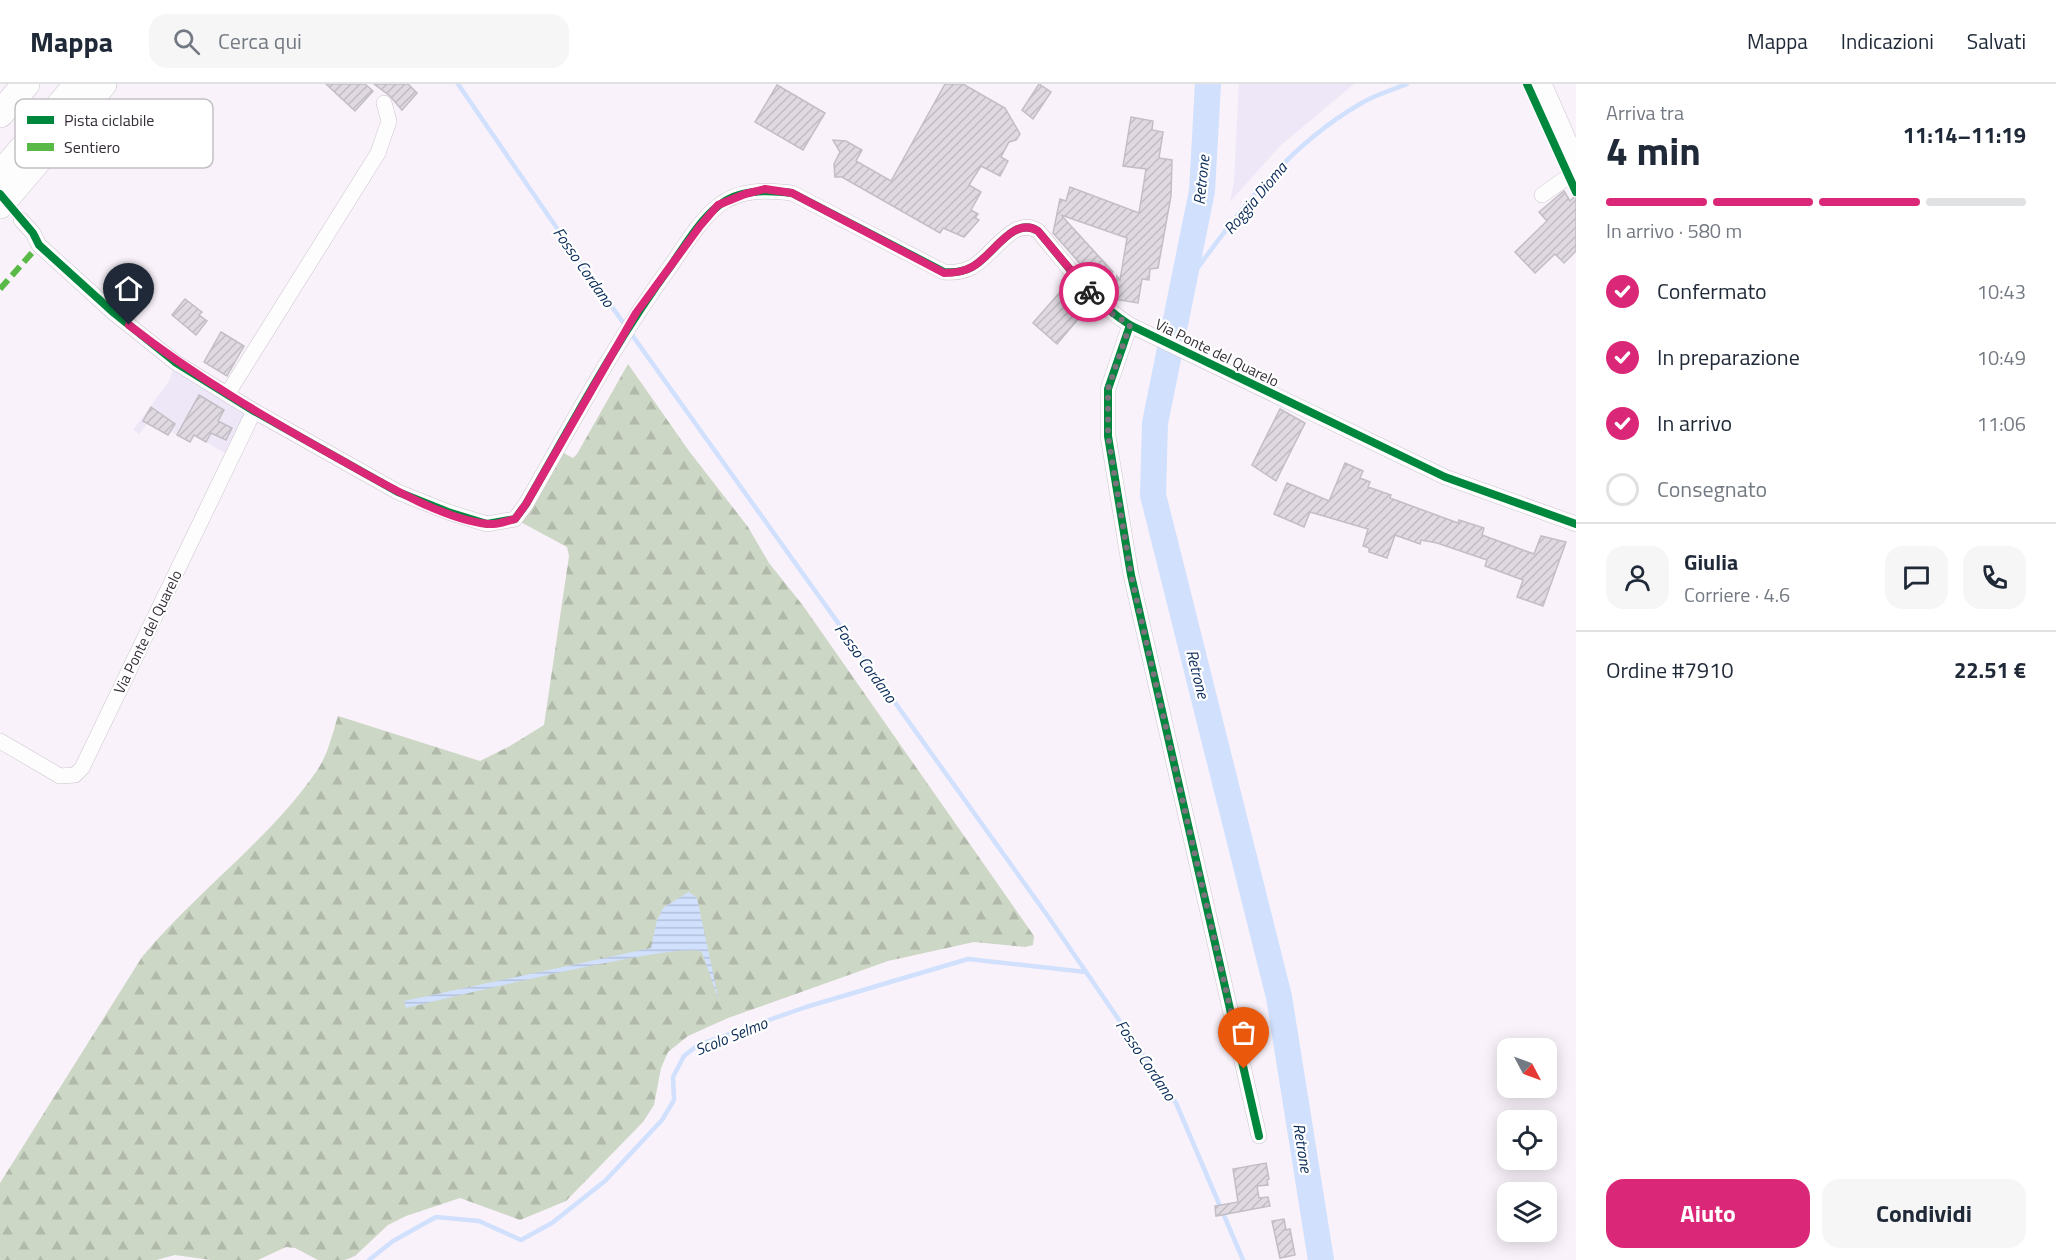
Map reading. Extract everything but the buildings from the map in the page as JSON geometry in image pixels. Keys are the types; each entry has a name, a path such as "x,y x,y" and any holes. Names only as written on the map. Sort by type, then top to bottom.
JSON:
{"highway":[{"path":"0,114 26,84"},
{"path":"65,99 78,84"},
{"path":"92,99 103,84"},
{"path":"0,175 15,158"},
{"path":"10,213 42,168"}],"main road":[{"path":"1541,84 1568,126 1576,164"}],"street":[{"path":"228,393 378,153 389,121 384,103"},
{"path":"1542,195 1576,171"},
{"name":"Via Ponte del Quarelo","path":"10,213 33,232 39,245 114,313 175,362 254,411 398,492 448,512 488,524 515,519 526,504 636,313 718,205 765,189 792,193 944,273 958,273 971,268 1017,227 1030,226 1038,231 1106,310 1130,325 1189,356 1445,477 1576,524"},
{"path":"1130,325 1108,389 1108,436 1131,575 1259,1136"},
{"name":"Via Ponte del Quarelo","path":"0,741 60,776 75,776 82,768 254,411"}],"shaded area":[{"path":"1239,84 1354,84 1281,145 1230,202 1234,181"},
{"path":"174,367 250,412 230,456 194,435 190,442 171,432 168,435 147,424 139,434 133,430 169,381"}],"green space":[{"path":"628,364 689,451 748,527 769,563 804,607 1034,936 1033,945 1025,947 974,942 888,961 728,1018 688,1036 668,1052 661,1068 654,1105 643,1122 566,1201 520,1220 460,1198 406,1216 388,1225 355,1256 345,1260 318,1260 295,1248 286,1247 258,1260 211,1260 175,1255 156,1260 0,1260 0,1183 142,957 185,910 254,844 297,797 324,759 338,716 480,761 544,725 569,556 567,547 515,519 557,450 573,458 577,454"}],"water":[{"path":"689,892 697,898 719,1001 702,952 686,950 610,962 406,1008 404,1001 651,948 657,920 664,907"}],"waterway":[{"name":"Fosso Cordano","path":"458,84 587,272 1047,915 1176,1103 1243,1260"},
{"name":"Retrone","path":"1208,84 1202,191 1155,423 1153,495 1279,997 1321,1260"},
{"name":"Roggia Dioma","path":"1180,292 1239,213 1260,188 1306,142 1365,101 1407,84"},
{"name":"Scolo Selmo","path":"369,1260 393,1241 436,1217 479,1221 521,1240 552,1223 605,1181 662,1120 674,1100 673,1077 684,1056 698,1045 806,1007 968,959 1086,972"}],"marked path":[{"path":"0,289 39,245"}],"cycle path":[{"path":"1527,84 1576,192"},
{"path":"0,194 33,233 39,245 114,313 175,362 254,411 398,492 448,512 487,524 515,519 526,504 612,354 698,227 726,200 734,196 763,191 792,193 944,272 958,272 972,267 1012,232 1020,228 1038,231 1091,293 1130,325 1445,477 1576,524"},
{"path":"1130,325 1108,389 1108,436 1131,575 1259,1136"}],"way so far":[{"path":"1089,292 1106,310 1130,325 1108,389 1108,436 1131,575 1244,1069"}],"route":[{"path":"129,325 175,362 254,411 398,492 448,512 488,524 515,519 526,504 636,313 691,237 718,205 745,194 765,189 792,193 944,273 958,273 971,268 983,260 1017,227 1030,226 1038,231 1089,292"}]}
